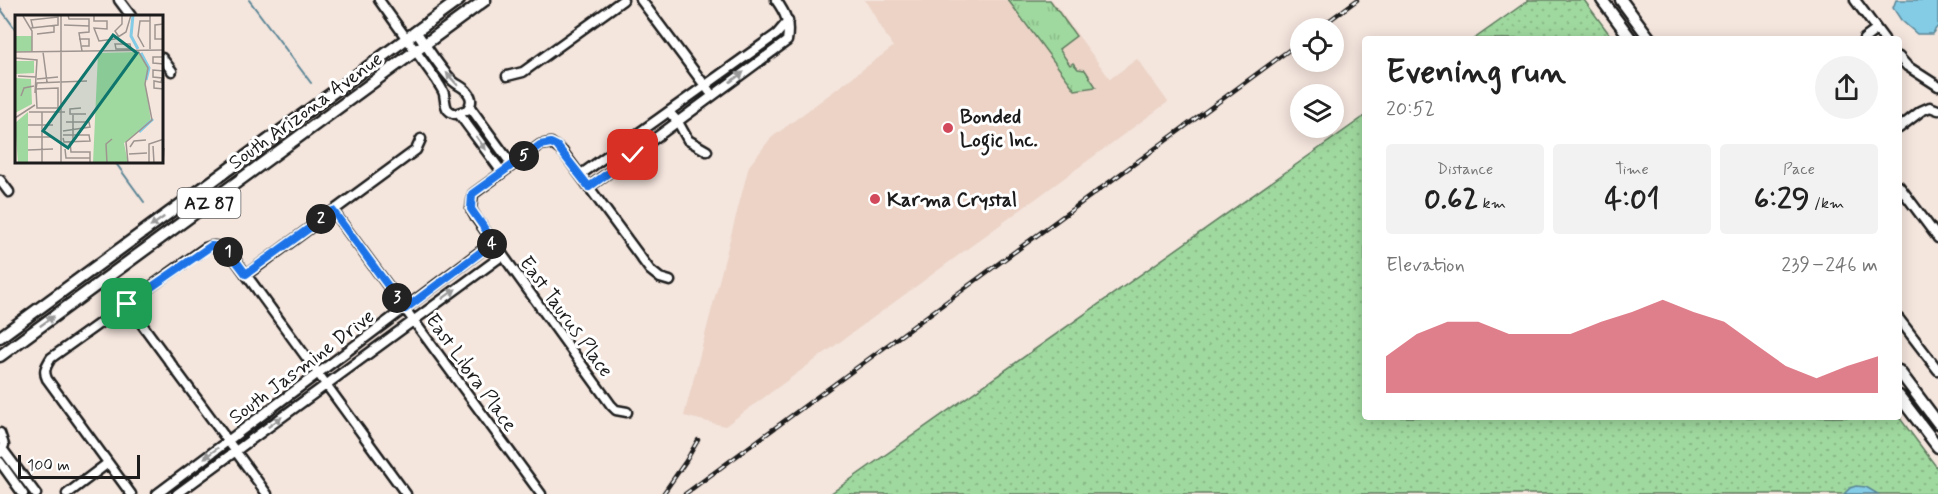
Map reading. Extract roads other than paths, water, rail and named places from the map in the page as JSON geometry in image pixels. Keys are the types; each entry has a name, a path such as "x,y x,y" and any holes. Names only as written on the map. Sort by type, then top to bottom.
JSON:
{"main road":[{"name":"South Arizona Avenue","path":"0,337 459,0"},
{"name":"South Arizona Avenue","path":"0,356 485,0"},
{"path":"1602,0 1629,36"},
{"path":"1621,0 1648,36"},
{"path":"1902,375 1938,423"},
{"path":"1902,400 1938,447"}],"street":[{"path":"119,0 130,15"},
{"path":"379,0 412,34 449,78 469,94 470,107 513,165"},
{"path":"507,76 523,72 623,0"},
{"path":"641,0 712,94"},
{"path":"589,187 678,122 712,94 787,41 786,13 776,0"},
{"path":"1855,0 1881,36"},
{"path":"580,175 777,34 788,21"},
{"path":"1868,36 1876,30"},
{"path":"421,47 444,94 445,107 451,113 459,114 470,107"},
{"path":"1902,60 1938,86"},
{"path":"164,61 172,71"},
{"path":"1902,126 1921,111 1934,108"},
{"path":"669,112 678,122 688,140 707,151"},
{"path":"459,114 502,172 540,145 551,143 563,152 650,270 660,278 670,281"},
{"path":"246,274 416,150 421,139"},
{"name":"East Taurus Place","path":"502,172 472,194 471,209 611,405 616,410 627,412"},
{"path":"0,180 9,192"},
{"path":"1902,190 1938,238"},
{"name":"East Libra Place","path":"333,211 541,494"},
{"name":"South Jasmine Drive","path":"157,494 494,242"},
{"path":"131,494 47,379 44,374 46,366 51,358 204,248 218,245 225,248 246,274 406,494"},
{"name":"South Jasmine Drive","path":"177,494 503,255"},
{"path":"127,304 267,494"},
{"path":"1902,323 1938,370"},
{"path":"0,433 4,441 2,452 36,494"},
{"path":"0,462 23,494"},
{"path":"67,494 108,463"}],"water":[{"path":"1896,0 1938,0 1938,26 1932,34 1917,34 1901,20 1893,8"},
{"path":"1856,486 1866,487 1878,494 1844,494"}],"waterway":[{"path":"249,0 311,83"},
{"path":"0,8 15,29"},
{"path":"116,164 144,202"}],"railway":[{"path":"1333,18 1357,0"},
{"path":"685,494 1290,49"},
{"path":"663,494 698,440"}],"place":[{"name":"Bonded Logic Inc.","path":"948,128"},
{"name":"Karma Crystal","path":"875,199"}]}
